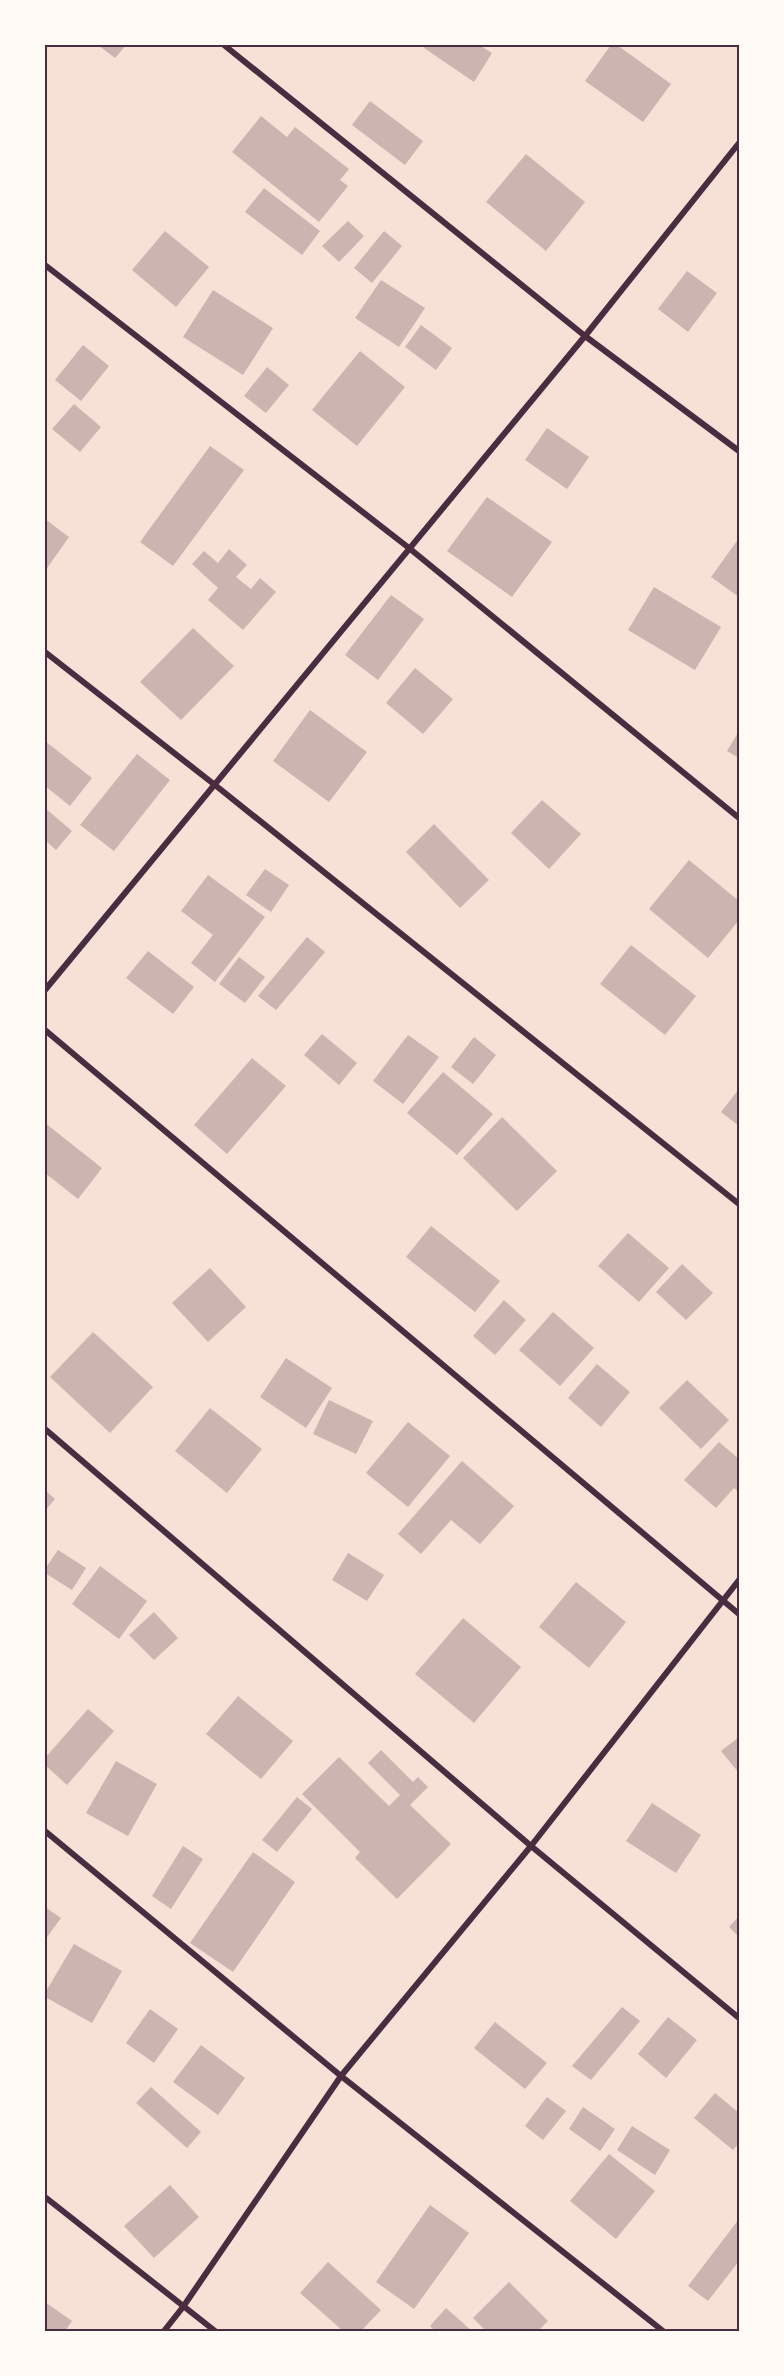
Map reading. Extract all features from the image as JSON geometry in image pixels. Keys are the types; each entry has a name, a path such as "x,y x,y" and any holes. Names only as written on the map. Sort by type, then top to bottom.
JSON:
{"street":[{"path":"224,45 585,336 739,451"},
{"path":"45,990 585,336 739,143"},
{"path":"45,265 409,548 739,818"},
{"path":"45,652 739,1204"},
{"path":"45,1030 739,1614"},
{"path":"45,1429 531,1846 739,2018"},
{"path":"164,2331 183,2307 341,2076 531,1846 739,1580"},
{"path":"45,1831 341,2076 663,2331"},
{"path":"45,2197 214,2331"}],"building":[{"path":"98,45 126,45 115,58"},
{"path":"426,45 479,45 492,53 474,82 424,48"},
{"path":"611,45 617,45 671,84 643,122 585,81"},
{"path":"370,101 423,141 405,165 352,125"},
{"path":"261,116 287,137 295,127 349,169 340,180 348,186 319,222 232,152"},
{"path":"526,154 585,202 546,251 486,202"},
{"path":"264,188 320,231 302,255 245,212"},
{"path":"348,221 364,236 339,262 322,246"},
{"path":"165,231 209,267 176,307 132,270"},
{"path":"384,231 402,246 372,283 354,268"},
{"path":"687,271 717,293 688,332 658,309"},
{"path":"381,280 425,308 399,347 355,318"},
{"path":"213,290 273,328 243,375 183,337"},
{"path":"421,325 452,348 436,370 405,347"},
{"path":"83,345 109,366 81,401 55,380"},
{"path":"360,351 405,387 357,446 312,410"},
{"path":"267,367 289,385 266,413 244,396"},
{"path":"74,404 101,427 80,452 52,429"},
{"path":"547,428 589,457 567,489 525,460"},
{"path":"210,446 244,470 173,566 140,542"},
{"path":"487,497 552,542 512,597 447,551"},
{"path":"45,519 69,537 45,571"},
{"path":"739,538 739,597 711,577"},
{"path":"229,549 247,565 236,577 251,589 260,578 276,592 243,630 208,600 218,588 192,564 204,551 218,563"},
{"path":"654,587 721,627 695,670 628,630"},
{"path":"391,595 424,619 378,680 345,655"},
{"path":"193,628 234,666 181,720 140,682"},
{"path":"415,668 453,699 423,734 386,703"},
{"path":"310,710 367,752 329,802 273,761"},
{"path":"739,731 739,758 727,751"},
{"path":"45,741 92,778 70,806 45,786"},
{"path":"137,754 170,780 114,851 80,825"},
{"path":"542,800 581,834 549,869 511,833"},
{"path":"45,808 72,831 56,850 45,840"},
{"path":"434,824 489,880 460,908 406,852"},
{"path":"689,860 739,901 739,920 708,958 649,909"},
{"path":"265,869 289,885 271,912 246,895"},
{"path":"208,875 265,917 215,982 191,963 213,935 181,911"},
{"path":"307,937 325,952 276,1010 258,996"},
{"path":"631,945 696,996 665,1035 600,984"},
{"path":"148,951 194,987 173,1014 126,978"},
{"path":"239,957 265,977 245,1003 219,984"},
{"path":"322,1034 357,1063 339,1085 304,1055"},
{"path":"408,1035 439,1057 403,1104 373,1081"},
{"path":"474,1037 496,1055 473,1084 451,1067"},
{"path":"252,1058 286,1086 227,1154 194,1125"},
{"path":"443,1072 493,1114 457,1155 407,1113"},
{"path":"739,1089 739,1126 721,1112"},
{"path":"502,1117 557,1171 517,1211 463,1158"},
{"path":"45,1123 102,1168 78,1199 45,1173"},
{"path":"431,1226 500,1281 475,1312 406,1257"},
{"path":"628,1233 669,1268 639,1302 598,1266"},
{"path":"682,1264 713,1293 686,1320 656,1292"},
{"path":"210,1268 246,1307 208,1342 172,1303"},
{"path":"504,1300 526,1320 495,1355 473,1336"},
{"path":"553,1312 594,1348 560,1386 519,1350"},
{"path":"93,1332 153,1387 110,1433 50,1377"},
{"path":"286,1358 332,1388 306,1428 260,1397"},
{"path":"597,1364 630,1392 601,1427 568,1398"},
{"path":"687,1380 729,1420 701,1449 659,1408"},
{"path":"329,1400 373,1421 356,1454 313,1434"},
{"path":"210,1408 262,1449 227,1493 175,1451"},
{"path":"408,1422 450,1456 408,1507 366,1473"},
{"path":"719,1442 739,1459 739,1492 734,1488 716,1508 684,1480"},
{"path":"462,1461 514,1506 480,1544 451,1520 421,1554 398,1534"},
{"path":"45,1490 55,1499 45,1511"},
{"path":"58,1550 86,1568 72,1590 45,1573 45,1569"},
{"path":"348,1553 384,1575 367,1601 332,1580"},
{"path":"100,1566 147,1601 119,1639 72,1604"},
{"path":"576,1582 626,1622 589,1668 539,1627"},
{"path":"154,1612 178,1638 154,1660 129,1635"},
{"path":"463,1618 521,1667 474,1723 415,1674"},
{"path":"238,1696 293,1741 261,1779 206,1734"},
{"path":"88,1709 114,1731 67,1785 45,1765 45,1758"},
{"path":"739,1737 739,1773 721,1751"},
{"path":"381,1750 413,1782 418,1777 428,1787 410,1805 451,1844 397,1899 355,1858 360,1852 302,1794 339,1757 389,1806 400,1795 368,1763"},
{"path":"116,1761 157,1784 128,1836 86,1813"},
{"path":"297,1797 312,1809 277,1852 262,1840"},
{"path":"652,1803 701,1835 676,1873 626,1841"},
{"path":"183,1846 203,1859 171,1909 152,1896"},
{"path":"253,1852 295,1882 233,1972 190,1943"},
{"path":"45,1907 61,1918 45,1940"},
{"path":"739,1916 739,1937 729,1927"},
{"path":"74,1944 122,1971 92,2023 45,1997 45,1993"},
{"path":"622,2007 640,2021 591,2080 572,2066"},
{"path":"150,2009 178,2029 154,2063 126,2043"},
{"path":"668,2017 697,2040 666,2078 638,2054"},
{"path":"495,2022 547,2063 525,2089 474,2048"},
{"path":"201,2045 245,2078 218,2115 173,2082"},
{"path":"151,2087 201,2132 187,2148 136,2103"},
{"path":"715,2093 739,2113 739,2143 733,2150 694,2118"},
{"path":"547,2097 566,2111 543,2140 525,2126"},
{"path":"583,2107 615,2129 600,2151 569,2129"},
{"path":"632,2126 670,2150 655,2175 617,2150"},
{"path":"609,2154 655,2191 616,2239 570,2201"},
{"path":"170,2185 199,2217 154,2258 124,2226"},
{"path":"430,2205 469,2233 414,2309 376,2282"},
{"path":"739,2219 739,2261 708,2301 688,2286"},
{"path":"328,2262 381,2310 361,2331 343,2331 300,2293"},
{"path":"509,2282 548,2321 538,2331 486,2331 473,2318"},
{"path":"45,2302 72,2321 65,2331 45,2331"},
{"path":"446,2308 472,2331 435,2331 430,2326"}]}
